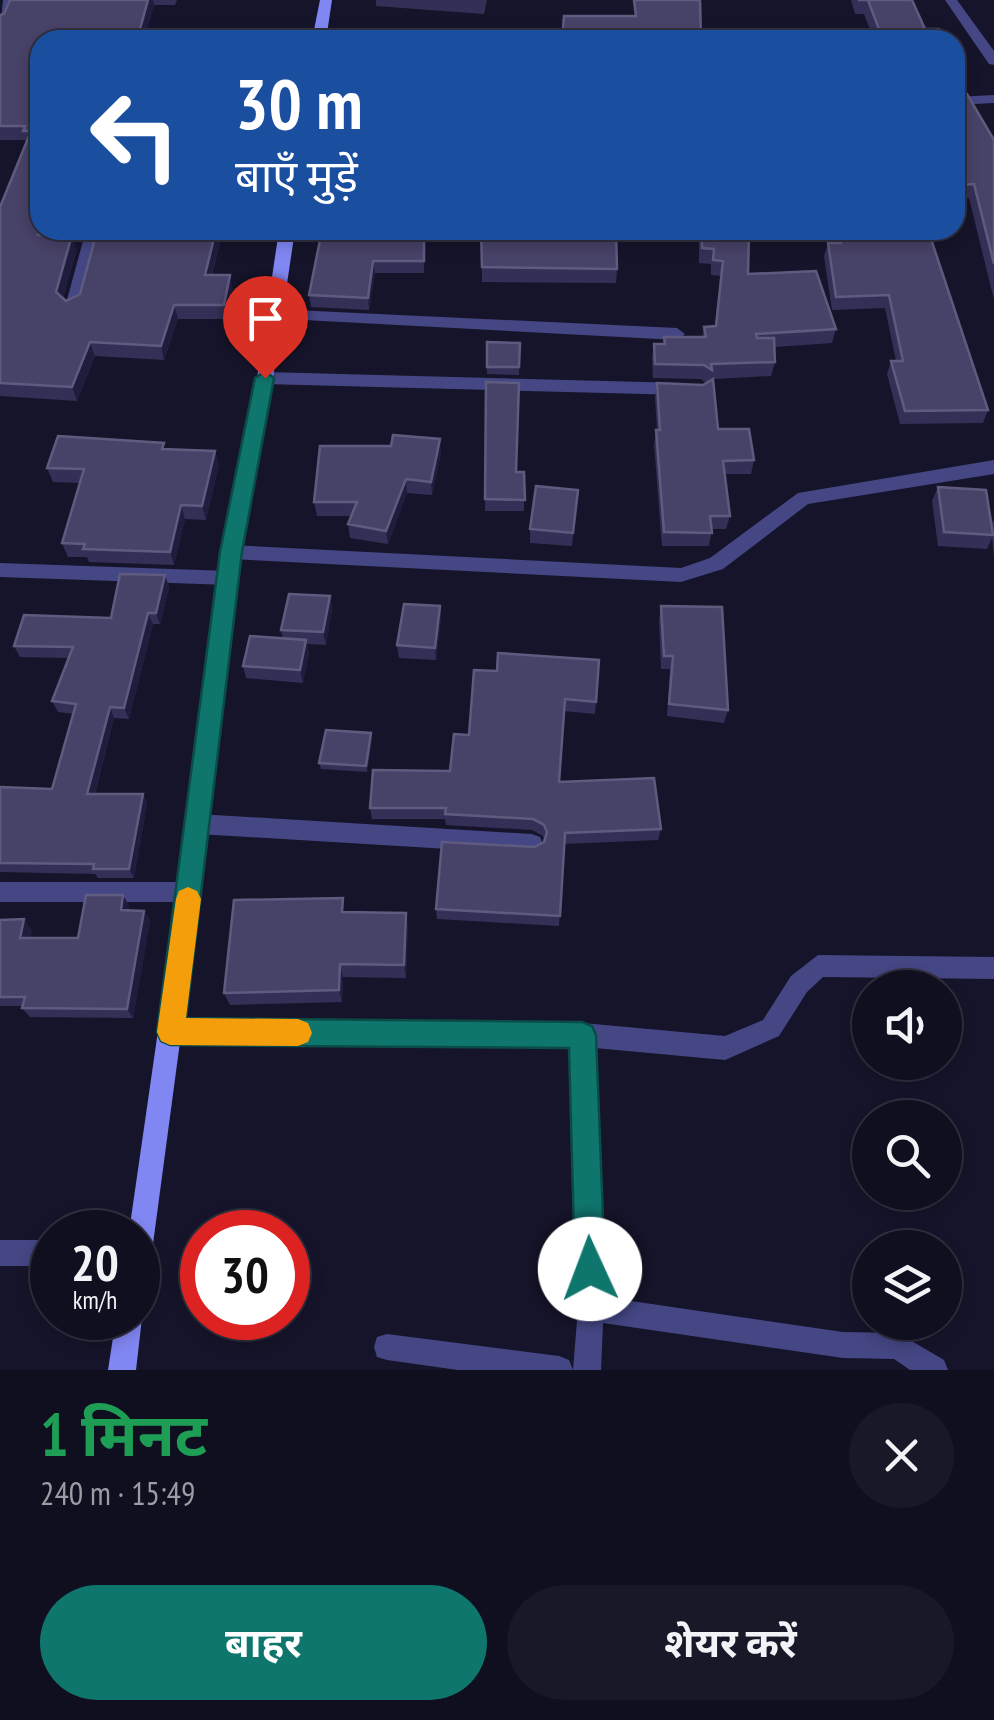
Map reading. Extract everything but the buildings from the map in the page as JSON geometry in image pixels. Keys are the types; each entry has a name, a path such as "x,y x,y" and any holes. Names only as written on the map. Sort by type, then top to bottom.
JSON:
{"main road":[{"path":"321,30 326,0"},
{"path":"144,1210 231,552 265,378 285,240"},
{"path":"122,1370 126,1340"}],"street":[{"path":"0,25 9,0"},
{"path":"951,0 994,61"},
{"path":"965,101 994,99"},
{"path":"72,307 91,240"},
{"path":"273,314 677,334"},
{"path":"265,378 700,389"},
{"path":"231,552 697,573 730,557 789,505 804,498 994,467"},
{"path":"0,570 229,578"},
{"path":"198,824 532,844"},
{"path":"0,892 189,892"},
{"path":"170,1032 582,1035 725,1048 772,1028 799,984 818,966 994,968"},
{"path":"582,1035 591,1308 587,1370"},
{"path":"0,1253 30,1253"},
{"path":"591,1308 843,1345 898,1346 934,1370"},
{"path":"387,1347 559,1370"}],"slow traffic":[{"path":"188,899 170,1032 298,1033"}],"route":[{"path":"265,378 231,552 170,1032 582,1035 590,1269"}]}
